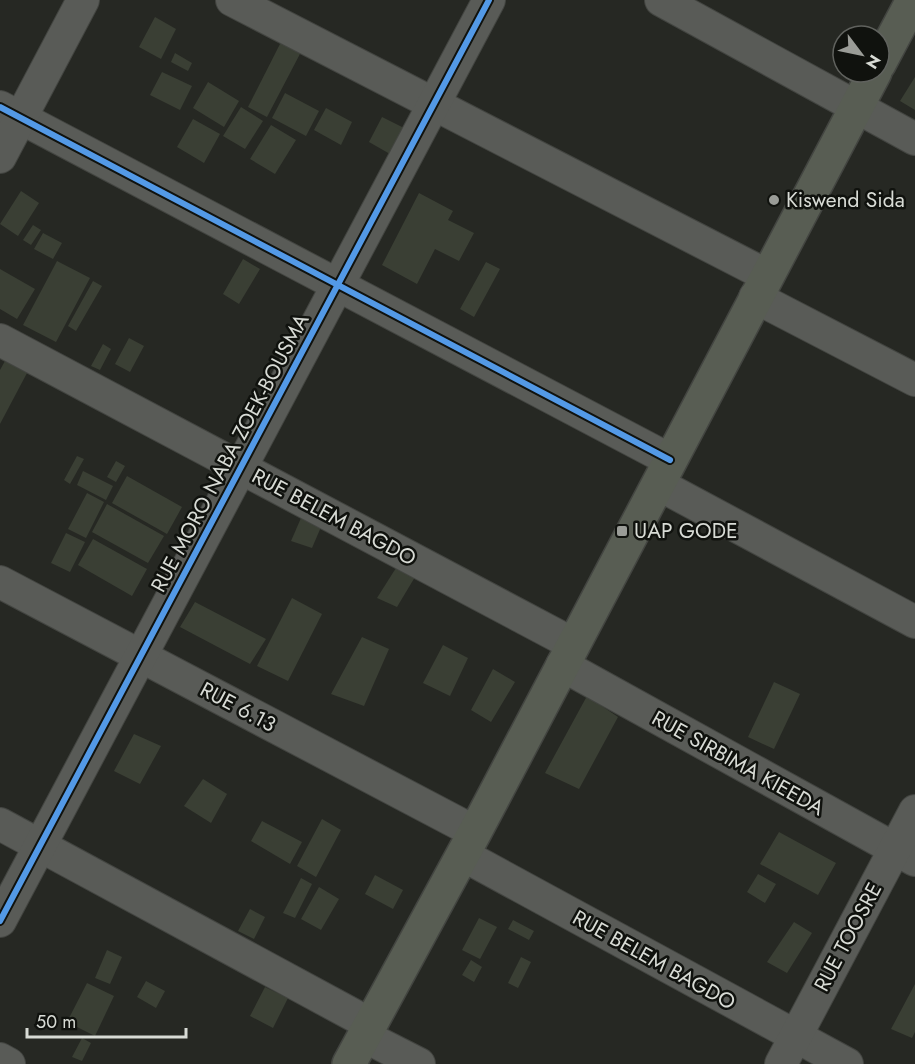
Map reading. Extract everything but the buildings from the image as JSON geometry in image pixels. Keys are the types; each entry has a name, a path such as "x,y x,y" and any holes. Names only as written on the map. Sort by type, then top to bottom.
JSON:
{"main road":[{"path":"891,41 913,0"},
{"path":"349,1064 469,844 760,286 869,84"}],"street":[{"path":"0,157 10,112 83,0"},
{"path":"232,0 433,105 760,286 915,381"},
{"name":"RUE MORO NABA ZOEK-BOUSMA","path":"0,921 489,0"},
{"path":"661,0 915,139"},
{"path":"10,112 337,285 664,472 915,622"},
{"name":"RUE BELEM BAGDO","path":"0,340 241,467 568,654"},
{"name":"RUE 6.13","path":"0,582 141,656 469,844"},
{"name":"RUE SIRBIMA KIEEDA","path":"568,654 905,855"},
{"name":"RUE TOOSRE","path":"788,1051 905,855 915,810"},
{"path":"0,824 367,1030 419,1064"},
{"name":"RUE BELEM BAGDO","path":"469,844 788,1051 847,1064"},
{"path":"0,1059 9,1064"}],"cycle path":[{"path":"0,921 489,0"},
{"path":"0,107 670,460"}],"place":[{"name":"Kiswend Sida","path":"774,200"},
{"name":"UAP GODE","path":"622,531"}]}
